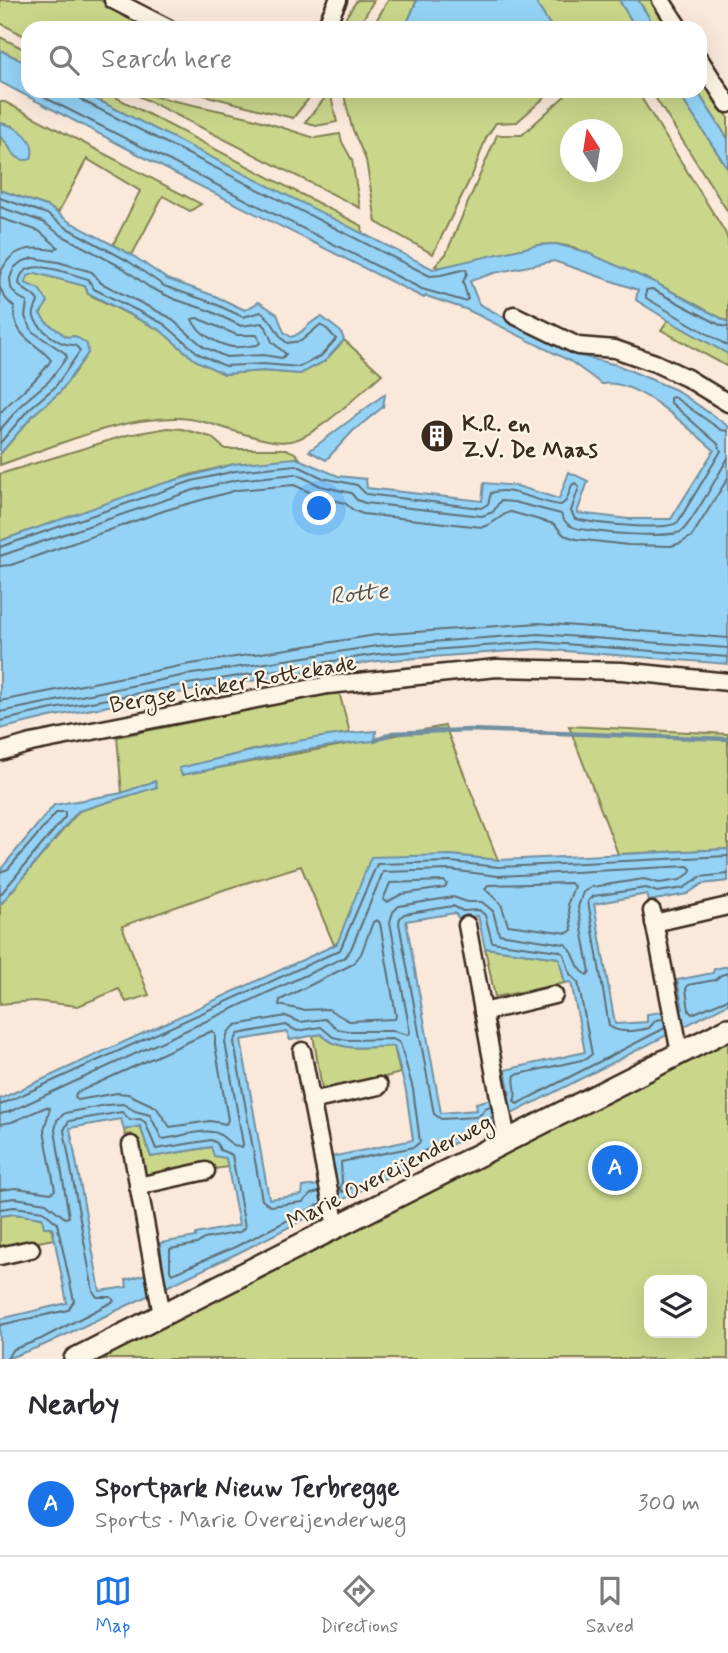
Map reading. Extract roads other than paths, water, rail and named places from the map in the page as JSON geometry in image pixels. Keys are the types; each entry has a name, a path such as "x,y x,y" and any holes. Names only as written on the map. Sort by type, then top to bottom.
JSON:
{"street":[{"path":"113,0 154,21"},
{"path":"328,21 338,0"},
{"path":"661,0 674,21"},
{"path":"707,71 728,104"},
{"path":"514,315 578,346 615,349 656,363 728,403"},
{"name":"Bergse Linker Rottekade","path":"0,752 32,743 328,685 497,668 622,671 728,682"},
{"path":"678,1046 653,917 728,906"},
{"path":"467,925 506,1131"},
{"path":"483,1012 554,995"},
{"name":"Marie Overeijenderweg","path":"75,1359 162,1315 334,1219 506,1131 678,1046 728,1029"},
{"path":"302,1051 334,1219"},
{"path":"311,1101 379,1086"},
{"path":"131,1145 162,1315"},
{"path":"138,1186 206,1171"},
{"path":"0,1256 31,1250"}],"water":[{"path":"417,0 534,0 548,21 408,21"},
{"path":"619,0 638,0 652,21 632,21"},
{"path":"0,50 21,60 21,93 0,82"},
{"name":"Rotte","path":"31,98 94,98 433,269 538,245 556,244 586,252 656,283 728,322 728,354 636,300 638,290 554,261 494,273 470,281 479,304 573,354 617,365 676,390 728,426 728,664 539,649 378,661 189,691 0,729 0,541 158,485 234,464 296,458 338,476 366,479 367,488 482,501 484,483 517,486 559,499 569,472 588,481 577,513 629,519 671,519 714,450 662,406 646,396 616,384 602,384 570,361 468,310 426,296 424,298"},
{"path":"682,98 702,98 728,139 728,169"},
{"path":"0,123 19,130 29,140 32,145 31,159 21,159 13,153 0,136"},
{"path":"0,190 49,207 68,221 132,255 167,279 245,310 259,302 277,314 284,332 291,337 322,317 341,332 344,340 325,361 300,374 263,371 224,374 195,360 160,330 88,293 85,286 36,273 28,276 25,283 39,289 48,302 40,314 46,322 67,337 75,336 87,344 88,353 60,392 34,414 0,454"},
{"path":"385,394 383,407 353,431 326,460 309,451"},
{"path":"376,731 375,741 302,751 182,775 179,768 301,741"},
{"path":"155,781 157,787 78,811 0,905 0,870 54,805 122,793"},
{"path":"728,849 728,881 702,884 687,894 649,901 647,894 594,904 615,1024 647,1022 647,1014 683,1009 677,980 713,973 714,969 728,966 728,1004 238,1253 44,1345 0,1359 0,1319 67,1303 52,1227 44,1227 42,1218 14,1214 0,1216 0,1099 337,944 371,857 451,855 498,860","holes":["455,913 459,919 478,916 485,948 559,958 565,983 571,982 585,1052 505,1070 510,1094 476,1103 477,1110 441,1113 406,921","287,1032 290,1040 321,1034 328,1040 345,1046 394,1046 406,1091 413,1140 331,1157 335,1183 303,1187 302,1195 269,1199 241,1040","121,1119 124,1130 140,1126 151,1157 211,1147 214,1156 226,1158 239,1225 196,1234 196,1237 160,1243 163,1269 126,1280 127,1287 100,1291 70,1128"]}],"waterway":[{"path":"375,741 392,733 470,730 728,739"}],"place":[{"name":"K.R. en Z.V. De Maas","path":"437,436"},
{"name":"Sportpark Nieuw Terbregge","path":"615,1168"}]}
